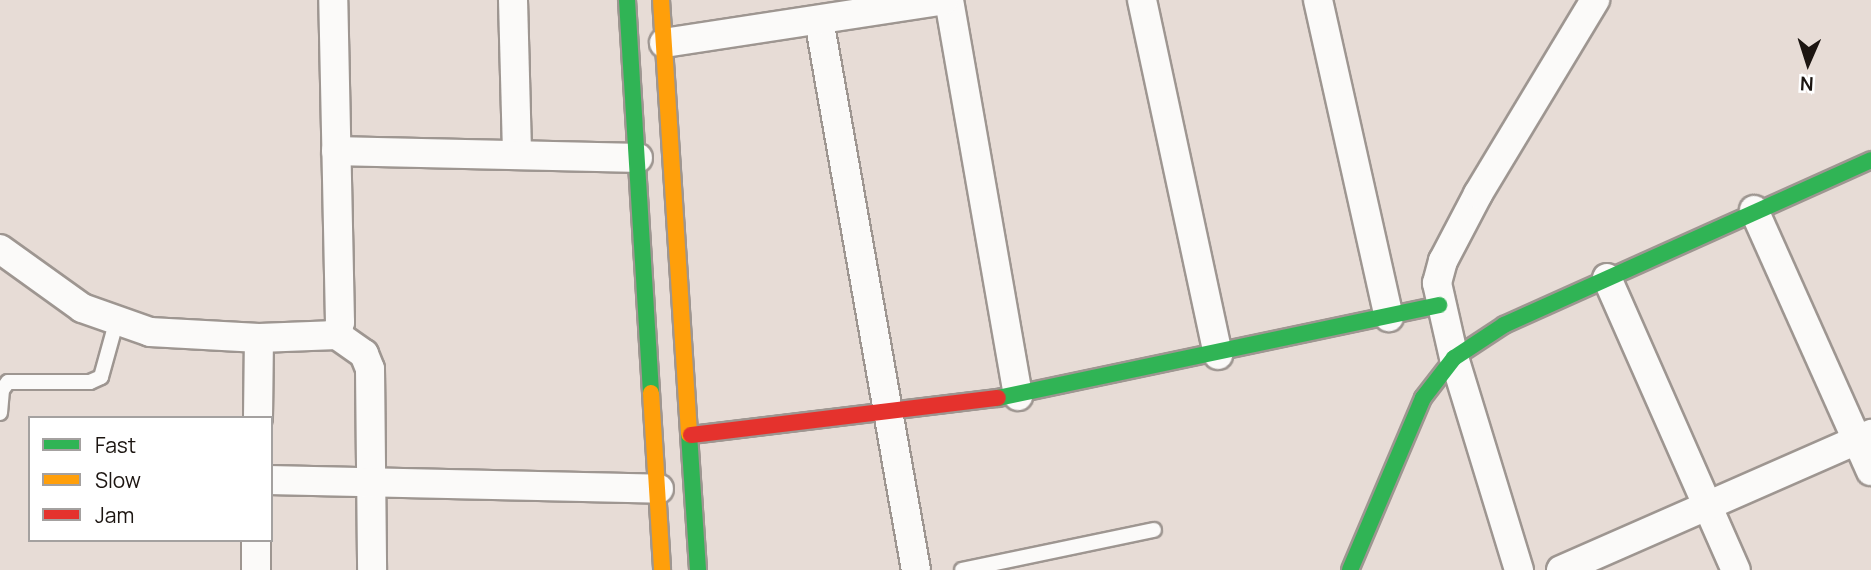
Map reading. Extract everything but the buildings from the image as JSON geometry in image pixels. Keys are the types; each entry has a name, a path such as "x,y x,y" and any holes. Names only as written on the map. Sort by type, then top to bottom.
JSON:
{"street":[{"path":"332,0 341,322 337,335"},
{"path":"513,0 517,155"},
{"path":"627,0 662,570"},
{"path":"661,0 698,570"},
{"path":"664,43 946,0 1018,396"},
{"path":"1142,0 1218,355"},
{"path":"1318,0 1390,317"},
{"path":"1519,570 1439,306 1437,283 1443,261 1520,121 1595,0"},
{"path":"819,20 916,570"},
{"path":"336,151 638,158"},
{"path":"1350,570 1423,398 1454,358 1504,325 1871,160"},
{"path":"1754,211 1864,437 1871,471"},
{"path":"0,249 50,288 116,323 150,332 259,338 337,335 363,354 370,369 372,570"},
{"path":"1607,278 1736,570"},
{"path":"691,435 1018,396 1439,306"},
{"path":"258,416 259,338"},
{"path":"1562,570 1864,437"},
{"path":"273,480 659,489"},
{"path":"256,542 256,570"}],"lane":[{"path":"0,413 2,390 8,382 90,382 101,377 116,323"},
{"path":"962,570 1154,530"}],"traffic: fast":[{"path":"627,0 651,393"},
{"path":"1350,570 1423,398 1454,358 1504,325 1871,160"},
{"path":"998,398 1439,305"},
{"path":"689,434 698,570"}],"traffic: slow":[{"path":"661,0 689,434"},
{"path":"651,393 662,570"}],"traffic: jam":[{"path":"691,435 998,398"}]}
